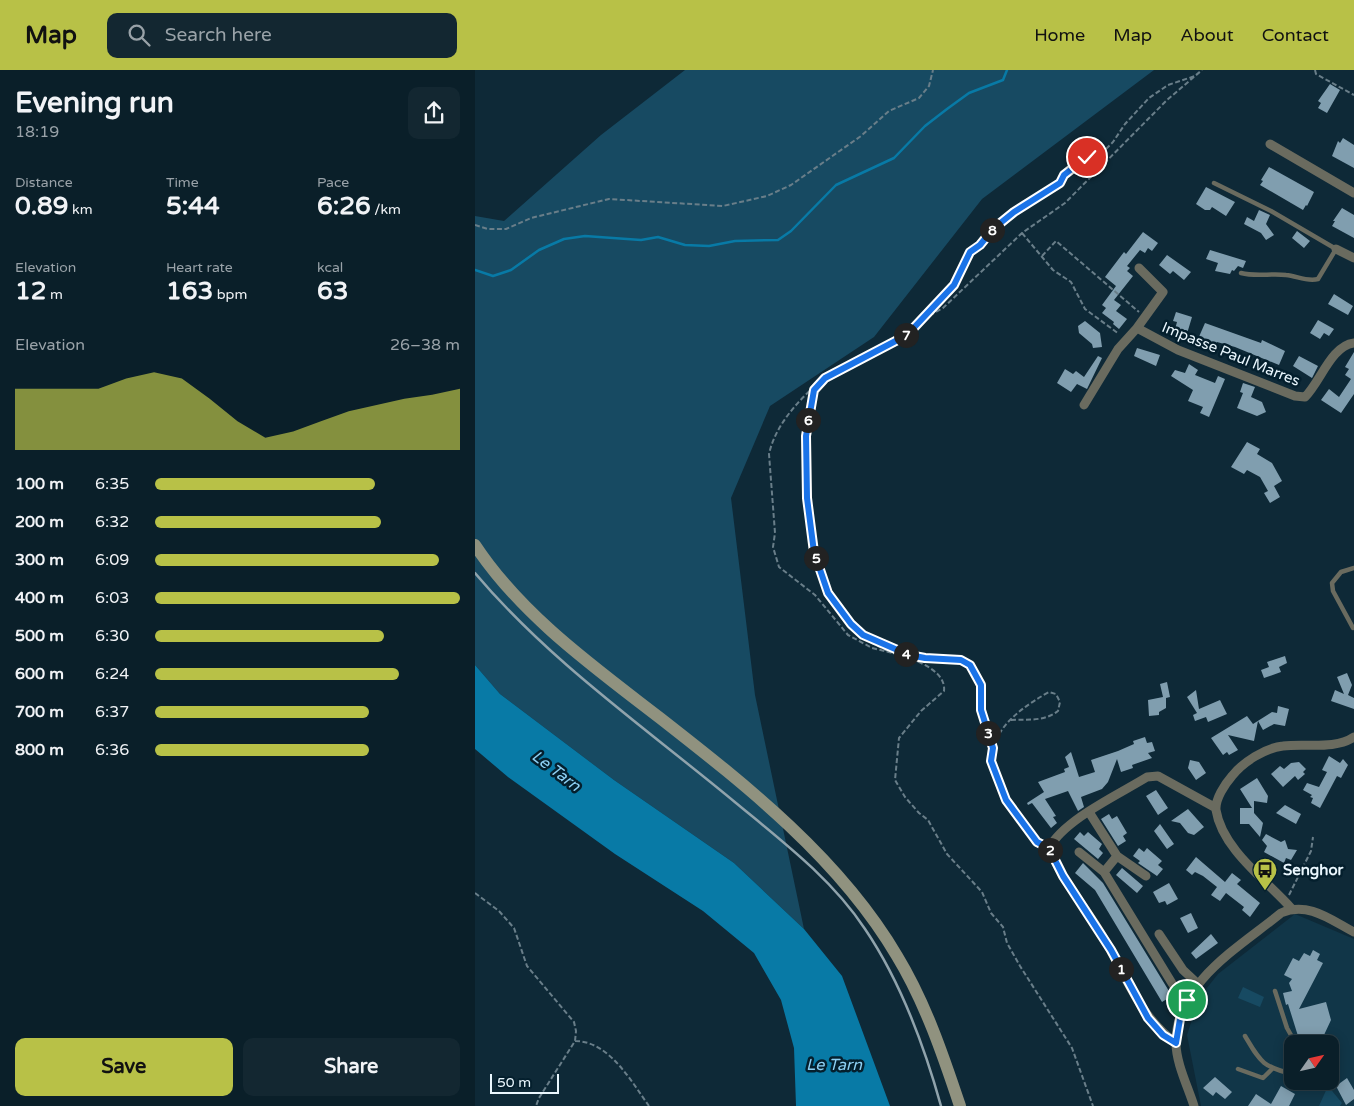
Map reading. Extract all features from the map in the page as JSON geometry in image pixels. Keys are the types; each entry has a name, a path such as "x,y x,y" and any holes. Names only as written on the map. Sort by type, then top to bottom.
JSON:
{"main road":[{"path":"475,545 503,583 542,621 575,650 724,768 819,856 849,889 897,955 912,984 930,1024 960,1106"}],"street":[{"path":"1270,144 1354,193"},
{"path":"1336,249 1354,258"},
{"path":"1084,406 1126,338 1146,318 1163,292 1139,268"},
{"name":"Impasse Paul Marres","path":"1137,328 1178,350 1295,396 1305,397 1318,383 1337,350 1343,345 1354,343"},
{"path":"1354,737 1329,744 1281,746 1265,751 1233,774 1221,793 1216,808 1228,839 1271,891 1288,905 1313,910 1354,932"},
{"path":"1176,1043 1163,1035 1148,1018 1111,950 1063,876 1049,848 1055,836 1070,824 1147,777 1158,776 1216,808"},
{"path":"1089,812 1117,856 1146,876"},
{"path":"1079,852 1104,872 1178,993 1187,1000"},
{"path":"1104,872 1117,856"},
{"path":"1194,1106 1177,1054 1176,1043 1180,1019 1187,1000 1198,984 1288,905"},
{"path":"1159,934 1183,970 1198,984"}],"lane":[{"path":"1214,184 1271,211 1336,249 1318,279 1311,281 1285,275 1252,276 1241,273"},
{"path":"1353,628 1333,591 1332,583 1341,572 1354,568"},
{"path":"1275,991 1291,1035"},
{"path":"1245,1036 1259,1058 1272,1069 1284,1072"},
{"path":"1238,1069 1263,1078 1272,1069"}],"path":[{"path":"475,225 487,229 506,228 531,218 609,199 723,206 767,196 791,185 861,136 889,111 919,98 929,86 933,70"},
{"path":"921,320 943,308 1022,233 1065,203 1083,187 1095,171 1167,100 1202,70"},
{"path":"1315,70 1316,74 1354,95"},
{"path":"1095,171 1105,150 1149,98 1168,85 1195,76"},
{"path":"893,653 872,648 848,635 825,610 815,595 783,572 775,557 773,547 775,533 769,454 771,443 796,403 825,378 899,340 921,320 954,285 970,252 980,245 993,229 1014,212 1060,183 1064,175 1079,162 1105,150"},
{"path":"1022,233 1053,270 1071,282 1085,309 1126,338"},
{"path":"1042,256 1056,241 1146,318"},
{"path":"819,383 814,390 806,436 807,498 814,552 828,593 851,624 872,643 911,660 921,662 942,679 944,691 921,711 899,738 895,780 905,797 928,820 947,854 981,892 991,913 1003,927 1007,943 1072,1048 1093,1106"},
{"path":"863,635 909,655 961,660 970,665 981,685 981,710 993,748"},
{"path":"911,660 925,658"},
{"path":"1011,720 1029,720 1051,716 1058,711 1060,702 1056,694 1049,692 1011,720 1001,731 993,748 991,761 1006,800 1037,842 1049,848"},
{"path":"1288,905 1311,851 1313,837"},
{"path":"475,893 499,911 514,928 527,966 573,1022 577,1031 575,1041 539,1098 536,1106"},
{"path":"575,1041 586,1041 595,1045 622,1068 649,1106"}],"shaded area":[{"path":"685,70 1154,70 982,199 874,337 770,406 731,498 755,695 804,929 734,863 614,780 500,694 475,665 475,216 504,221 601,135"},
{"path":"1295,914 1354,939 1354,1106 1201,1106 1187,1035 1199,998 1218,974"},
{"path":"1243,987 1264,997 1260,1007 1238,998"},
{"path":"1326,1090 1331,1090 1342,1103 1340,1106 1319,1106"}],"water":[{"name":"Le Tarn","path":"475,665 500,694 614,780 734,863 804,929 842,976 890,1106 796,1106 794,1048 781,1000 754,953 703,911 615,854 508,777 475,749"}],"building":[{"path":"1330,84 1340,90 1327,113 1318,108 1321,103 1318,101"},
{"path":"1343,138 1354,145 1354,168 1332,156 1338,141 1340,143"},
{"path":"1269,167 1314,192 1303,210 1260,185"},
{"path":"1206,187 1235,202 1226,216 1212,207 1210,210 1205,210 1196,204"},
{"path":"1342,208 1354,215 1354,238 1332,226 1335,221 1333,221"},
{"path":"1259,210 1270,215 1266,224 1274,235 1266,240 1261,233 1244,224 1247,217 1254,221"},
{"path":"1297,231 1310,241 1304,248 1292,238"},
{"path":"1143,232 1158,243 1152,251 1148,248 1145,253 1140,250 1127,266 1130,268 1127,271 1133,276 1114,300 1121,305 1116,311 1127,319 1119,329 1113,324 1114,322 1102,313 1106,308 1102,305 1116,286 1105,277 1124,252 1126,254"},
{"path":"1210,250 1246,261 1243,268 1238,266 1230,274 1215,271 1218,263 1206,259"},
{"path":"1167,255 1191,272 1184,280 1173,271 1170,274 1159,265"},
{"path":"1334,294 1353,306 1348,315 1328,304"},
{"path":"1176,312 1192,317 1186,337 1174,333 1177,322 1173,321"},
{"path":"1318,320 1334,329 1329,336 1324,333 1320,339 1310,333"},
{"path":"1085,321 1100,333 1102,347 1093,348 1092,344 1079,333 1078,326"},
{"path":"1205,323 1261,343 1262,340 1285,351 1279,365 1235,347 1217,342 1215,346 1198,339"},
{"path":"1137,348 1160,355 1156,366 1134,356"},
{"path":"1354,352 1354,394 1341,413 1321,400 1329,389 1339,397 1351,379 1345,375 1349,369 1345,367"},
{"path":"1098,356 1102,358 1087,389 1077,384 1071,392 1057,383 1065,369 1073,374 1076,371 1084,377"},
{"path":"1299,356 1318,366 1312,378 1293,366"},
{"path":"1189,364 1198,370 1195,375 1215,383 1218,376 1225,379 1209,417 1200,413 1203,407 1188,401 1193,390 1171,376 1175,370 1185,373"},
{"path":"1243,383 1255,387 1251,397 1262,402 1266,412 1257,416 1237,408 1243,393 1240,392"},
{"path":"1247,442 1260,449 1257,454 1272,463 1282,481 1274,486 1280,497 1270,503 1264,493 1268,491 1260,477 1247,470 1244,474 1231,467"},
{"path":"1285,656 1287,663 1279,667 1281,672 1264,678 1261,670 1269,667 1267,662"},
{"path":"1347,673 1352,685 1348,695 1354,698 1354,709 1331,701 1335,690 1344,694 1337,677"},
{"path":"1167,682 1170,697 1166,698 1166,708 1159,712 1159,715 1149,716 1148,700 1163,697 1160,684"},
{"path":"1196,690 1199,709 1220,700 1227,714 1208,722 1206,717 1195,721 1193,715 1197,713 1187,697"},
{"path":"1278,706 1289,709 1285,726 1274,724 1263,730 1258,721 1254,741 1228,735 1238,750 1229,755 1227,752 1223,755 1211,738 1247,716 1253,724 1272,712 1277,713"},
{"path":"1145,737 1147,743 1152,742 1155,751 1148,753 1152,758 1132,765 1133,768 1121,772 1117,759 1108,782 1102,789 1081,797 1084,807 1078,811 1068,791 1045,799 1056,816 1053,817 1057,823 1051,828 1032,803 1028,805 1027,803 1044,792 1038,782 1065,772 1064,769 1069,767 1065,757 1071,752 1079,777 1095,772 1091,760 1118,751 1134,744 1133,741"},
{"path":"1329,756 1340,763 1343,759 1348,765 1341,778 1337,776 1320,808 1311,803 1313,798 1310,797 1312,795 1303,790 1307,783 1319,787 1327,772 1322,770"},
{"path":"1190,760 1199,762 1206,773 1196,780 1188,768"},
{"path":"1299,762 1306,769 1303,772 1305,774 1298,780 1295,776 1283,787 1271,774 1280,766 1284,769 1291,763"},
{"path":"1257,778 1268,796 1267,803 1254,801 1254,813 1263,823 1260,837 1249,824 1240,824 1240,808 1252,808 1240,789"},
{"path":"1156,790 1168,808 1158,815 1146,796"},
{"path":"1285,805 1301,814 1296,824 1276,813"},
{"path":"1188,809 1204,827 1194,835 1188,833 1180,823 1171,821"},
{"path":"1109,814 1112,819 1117,816 1127,833 1123,836 1126,841 1118,846 1101,819"},
{"path":"1160,824 1174,844 1167,849 1154,831"},
{"path":"1080,832 1084,836 1088,832 1102,844 1099,849 1103,853 1098,859 1074,839"},
{"path":"1266,834 1281,842 1285,840 1288,849 1297,850 1291,860 1286,858 1284,863 1264,852 1267,846 1262,840"},
{"path":"1139,848 1144,852 1147,848 1162,861 1158,865 1163,869 1157,876 1138,863 1140,861 1133,856"},
{"path":"1196,857 1225,882 1232,873 1241,880 1237,884 1260,903 1250,917 1242,910 1244,907 1226,893 1220,901 1211,895 1217,887 1203,876 1195,872 1192,875 1186,870"},
{"path":"1083,863 1103,883 1172,996 1162,1002 1095,890 1075,873"},
{"path":"1122,868 1143,886 1137,893 1116,875"},
{"path":"1169,883 1178,899 1167,905 1165,901 1159,903 1153,892"},
{"path":"1191,913 1198,928 1188,933 1180,918"},
{"path":"1211,934 1218,943 1196,959 1191,953"},
{"path":"1313,950 1320,954 1317,960 1323,963 1299,1009 1326,1002 1331,1020 1324,1035 1298,1035 1283,993 1292,991 1289,983 1292,979 1284,975 1293,958 1299,961 1304,953 1310,956"},
{"path":"1215,1077 1232,1092 1225,1099 1216,1092 1213,1096 1203,1088"},
{"path":"1347,1078 1354,1090 1354,1099 1346,1105 1338,1090 1339,1084"},
{"path":"1281,1086 1284,1090 1295,1094 1289,1106 1248,1106 1256,1094 1271,1104"}],"waterway":[{"path":"475,270 493,276 511,270 539,250 564,239 585,236 641,240 658,237 685,245 709,246 735,241 778,240 791,231 836,185 894,158 925,126 969,93 1003,80 1007,70"}],"railway":[{"path":"475,573 504,605 567,665 805,861 852,911 890,970 919,1037 941,1106"}],"place":[{"name":"Senghor","path":"1265,891"}],"route":[{"path":"1087,157 1064,175 1060,183 1014,212 993,229 980,245 970,252 954,285 907,335 878,352 825,378 819,383 814,390 806,436 807,498 814,552 820,571 828,593 851,624 863,635 897,651 939,660 961,660 970,665 976,673 981,685 981,710 993,748 991,761 1006,800 1037,842 1049,848 1063,876 1111,950 1148,1018 1163,1035 1176,1043 1180,1019 1187,1000"}]}
